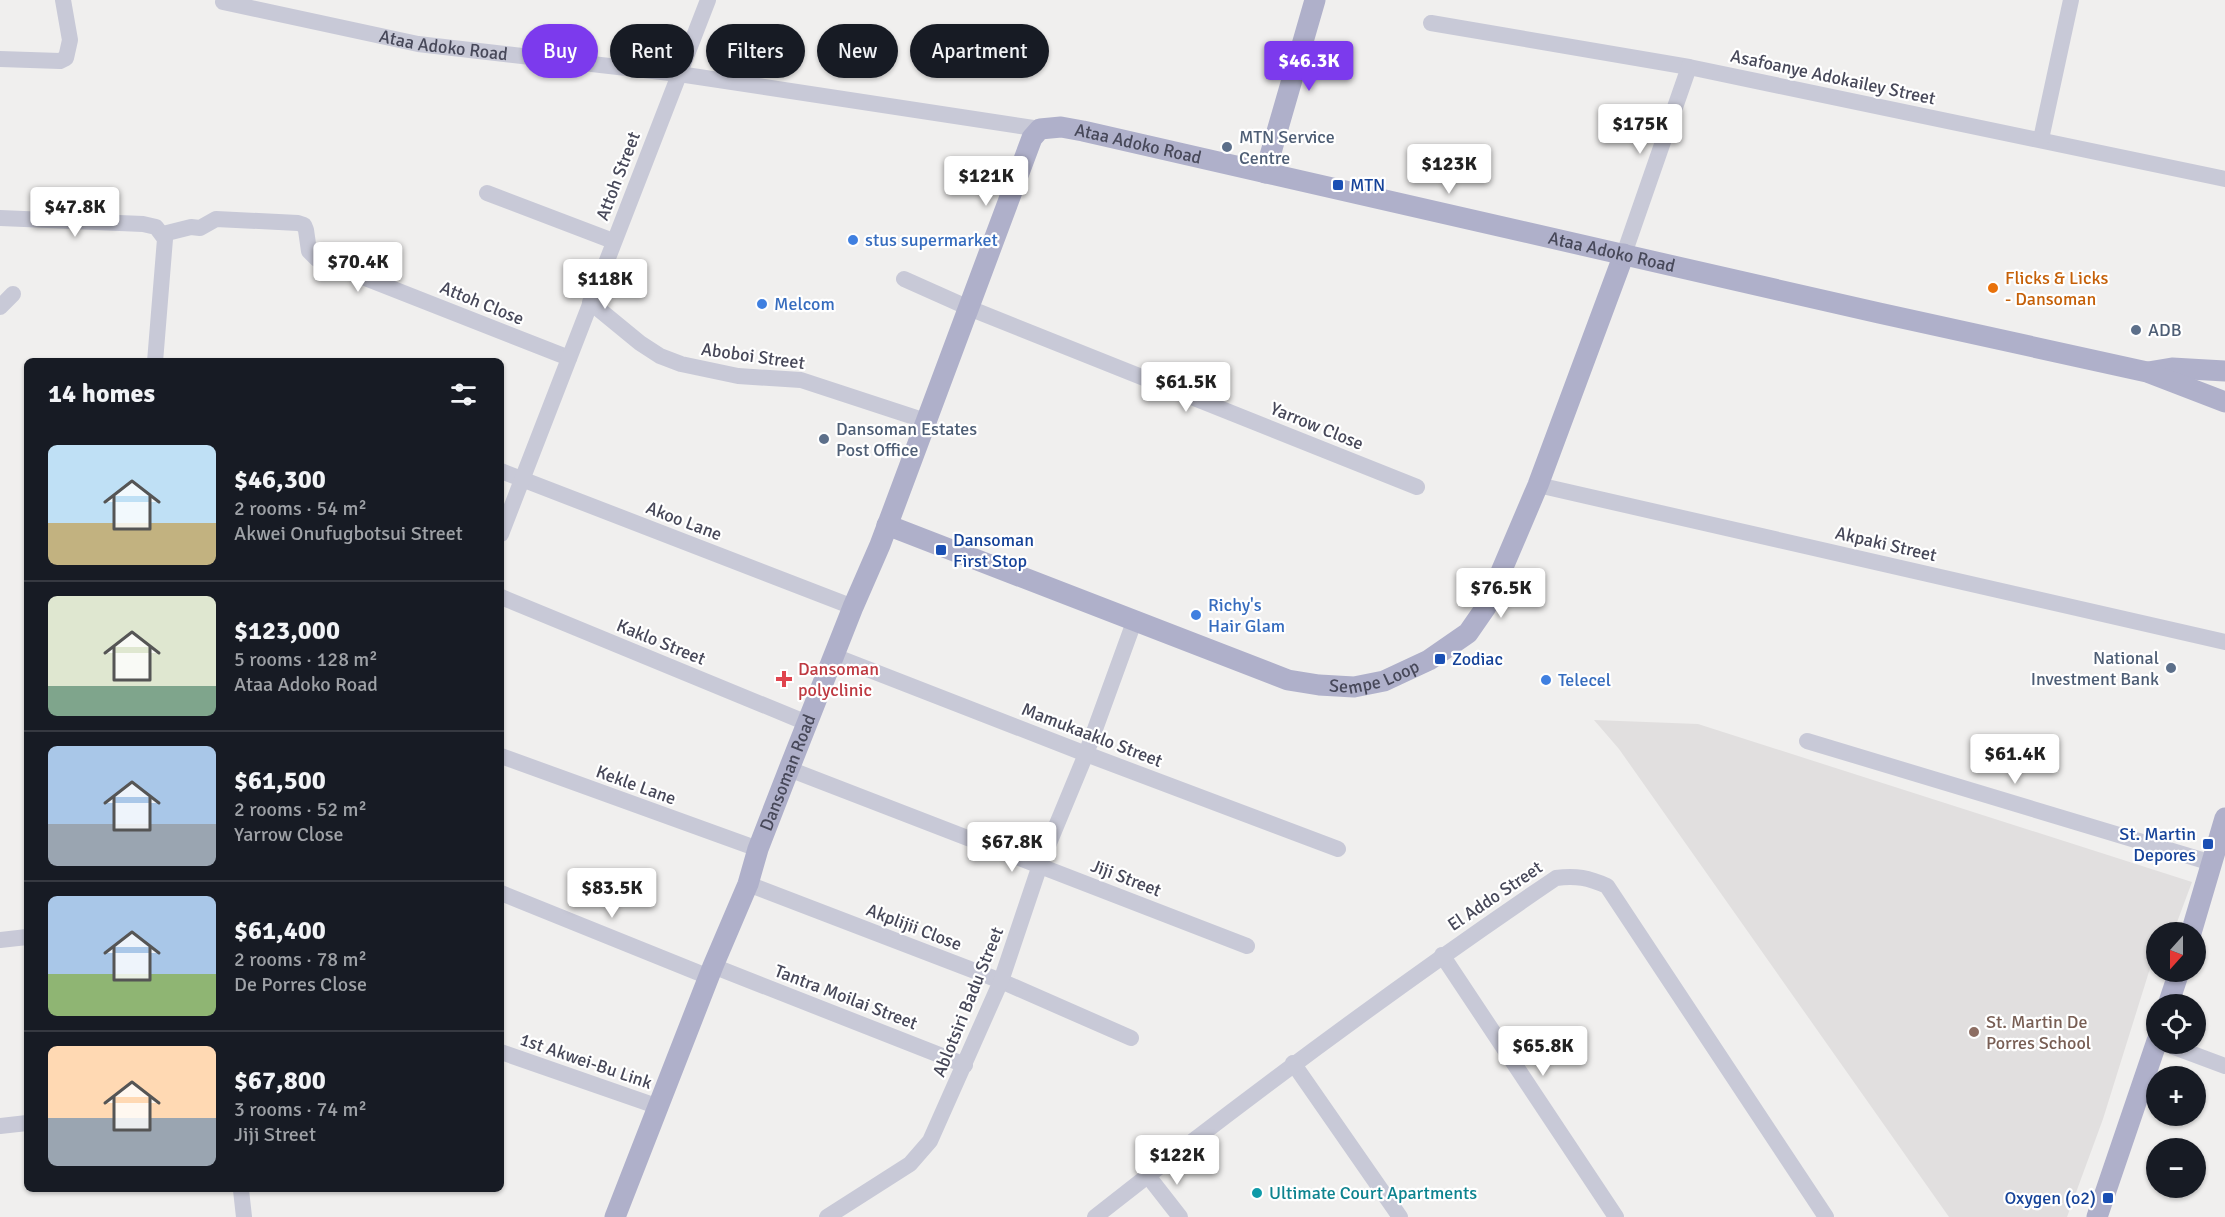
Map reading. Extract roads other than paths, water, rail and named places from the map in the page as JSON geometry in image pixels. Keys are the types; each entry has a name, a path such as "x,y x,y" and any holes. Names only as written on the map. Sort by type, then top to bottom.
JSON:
{"main road":[{"path":"1265,173 1315,0"},
{"name":"Ataa Adoko Road","path":"1040,129 1061,128 1083,131 2147,372 2225,402"},
{"name":"Dansoman Road","path":"618,1216 711,971 748,884 758,849 789,769 887,525 1032,138 1040,129"},
{"name":"Sempe Loop","path":"887,525 1288,680 1354,687 1384,681 1430,660 1468,633 1486,607 1538,485 1624,254"},
{"name":"Ataa Adoko Road","path":"2147,372 2172,368 2225,371"},
{"path":"2194,922 2224,828"},
{"path":"2104,1212 2153,1054"}],"street":[{"path":"0,59 60,61 66,58 69,54 70,40 63,0"},
{"name":"Attoh Street","path":"694,36 708,0"},
{"path":"2041,139 2071,0"},
{"name":"Ataa Adoko Road","path":"224,2 418,44 610,66"},
{"name":"Asafoanye Adokailey Street","path":"1431,23 1689,67 1862,105 2041,139 2225,179"},
{"path":"1624,254 1689,67"},
{"name":"Ataa Adoko Road","path":"694,76 1040,129"},
{"name":"Attoh Street","path":"504,526 677,78"},
{"path":"487,193 613,241"},
{"path":"0,218 143,224 156,227 165,239 155,358"},
{"name":"Attoh Close","path":"163,234 191,227 200,228 216,219 298,223 304,225 309,250 317,259 569,358"},
{"name":"Yarrow Close","path":"904,279 969,308 1417,487"},
{"path":"0,308 13,294"},
{"name":"Aboboi Street","path":"590,302 640,343 660,356 681,364 738,375 801,380 926,421"},
{"name":"Akoo Lane","path":"504,472 853,607"},
{"name":"Akpaki Street","path":"1538,485 2225,642"},
{"name":"Kaklo Street","path":"504,598 807,723"},
{"name":"Ablotsiri Badu Street","path":"827,1217 910,1164 930,1141 1001,981 1040,866 1086,754 1134,622"},
{"name":"Mamukaaklo Street","path":"834,656 1338,849"},
{"path":"1807,741 2212,863"},
{"name":"Kekle Lane","path":"504,757 758,849"},
{"name":"Jiji Street","path":"789,769 1247,946"},
{"name":"El Addo Street","path":"1095,1217 1293,1063 1442,955 1556,878 1572,875 1607,886 1826,1217"},
{"name":"Akplijii Close","path":"748,884 1001,981 1131,1038"},
{"name":"Tantra Moilai Street","path":"504,894 965,1065"},
{"path":"0,940 24,937"},
{"path":"1442,955 1616,1217"},
{"name":"1st Akwei-Bu Link","path":"504,1053 659,1107"},
{"path":"2193,1054 2225,1066"},
{"path":"1293,1063 1400,1217"},
{"path":"0,1126 24,1123"},
{"path":"1148,1176 1180,1217"},
{"path":"241,1192 244,1217"}],"place":[{"name":"MTN Service Centre","path":"1227,147"},
{"name":"MTN","path":"1338,185"},
{"name":"stus supermarket","path":"853,240"},
{"name":"Flicks & Licks - Dansoman","path":"1993,288"},
{"name":"Melcom","path":"762,304"},
{"name":"ADB","path":"2136,330"},
{"name":"Dansoman Estates Post Office","path":"824,439"},
{"name":"Dansoman First Stop","path":"941,550"},
{"name":"Richy's Hair Glam","path":"1196,615"},
{"name":"Zodiac","path":"1440,659"},
{"name":"National Investment Bank","path":"2171,668"},
{"name":"Dansoman polyclinic","path":"784,679"},
{"name":"Telecel","path":"1546,680"},
{"name":"St. Martin Depores","path":"2208,844"},
{"name":"St. Martin De Porres School","path":"1974,1032"},
{"name":"Ultimate Court Apartments","path":"1257,1193"},
{"name":"Oxygen (o2)","path":"2108,1198"}]}
